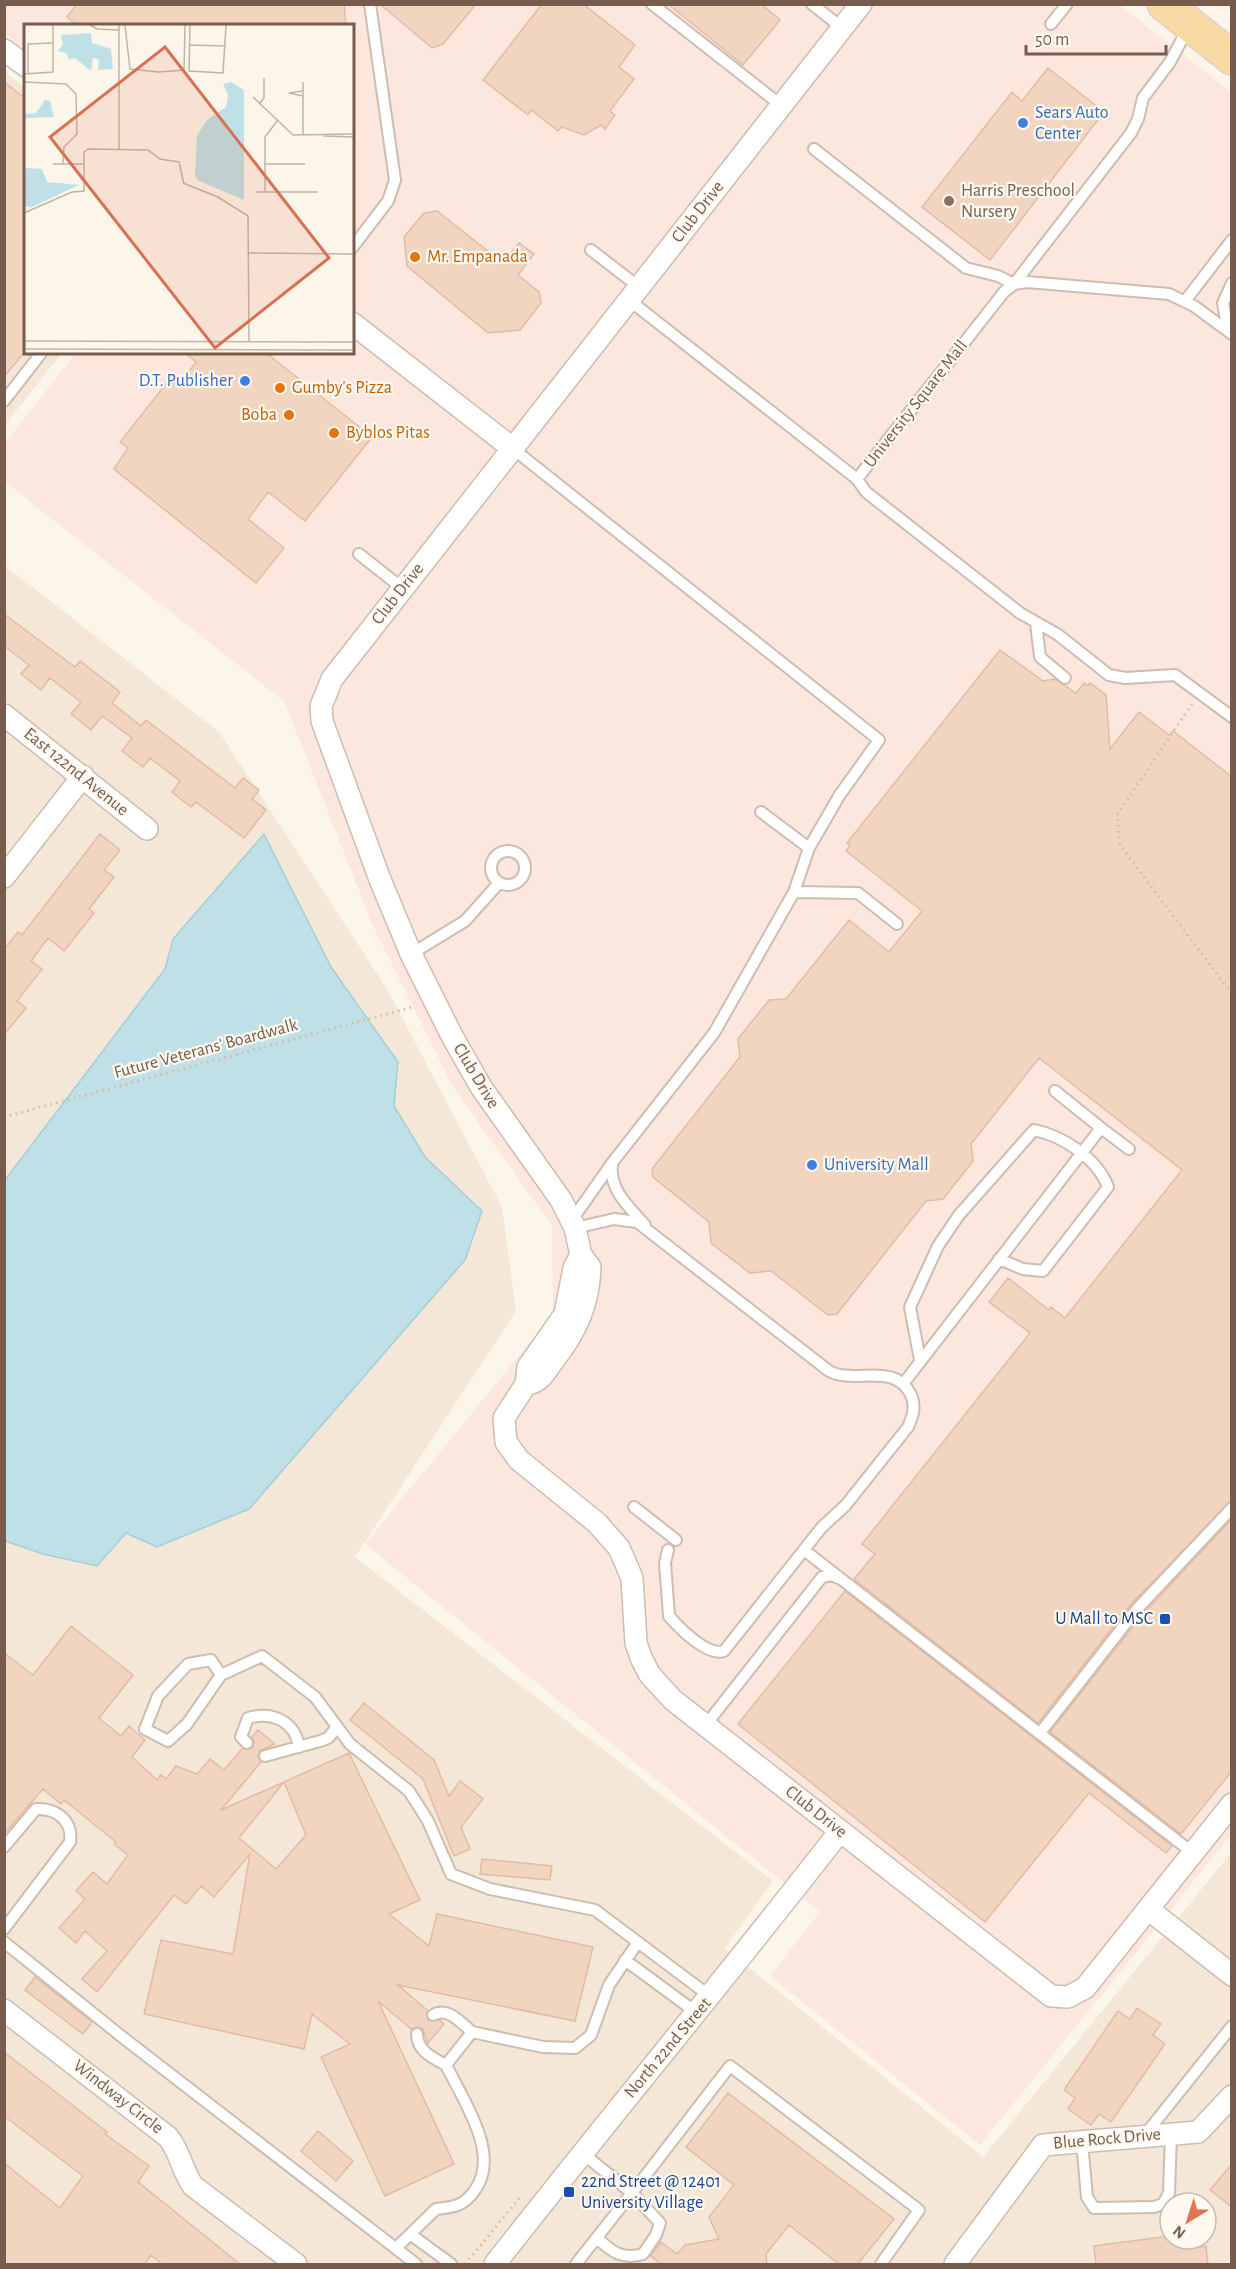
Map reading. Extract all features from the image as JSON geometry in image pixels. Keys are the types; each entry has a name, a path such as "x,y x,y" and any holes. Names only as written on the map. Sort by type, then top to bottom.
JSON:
{"main road":[{"path":"1164,4 1232,58"}],"street":[{"name":"Club Drive","path":"861,4 332,679 321,705 326,735 411,954 476,1078 573,1224 581,1255 590,1267 589,1290 582,1316 571,1338 541,1377 526,1384 504,1418 506,1442 519,1460 597,1523 619,1548 632,1578 636,1642 642,1660 660,1688 705,1726 1051,1996 1068,1997 1085,1988 1232,1804"},
{"path":"4,50 24,65"},
{"path":"354,325 512,448"},
{"name":"East 122nd Avenue","path":"4,715 147,829"},
{"path":"4,877 83,776"},
{"name":"North 22nd Street","path":"495,2265 582,2153 704,2005 840,1831"},
{"path":"1148,1909 1232,1975"},
{"name":"Windway Circle","path":"4,2010 168,2137 178,2151 182,2171 193,2186 296,2265"},
{"name":"Blue Rock Drive","path":"955,2265 1043,2145 1198,2132 1232,2096"}],"lane":[{"path":"354,245 388,201 395,180 370,4"},
{"path":"652,4 782,106"},
{"path":"812,4 842,28"},
{"path":"1051,24 1067,4"},
{"name":"University Square Mall","path":"591,250 634,294 856,479 1004,292 1014,284 1131,133 1138,119 1143,98 1170,62 1190,25"},
{"path":"814,149 966,268 998,276 1014,284 1027,282 1161,293 1185,301 1230,332"},
{"path":"1185,301 1232,240"},
{"path":"1230,332 1223,303 1232,283"},
{"path":"4,401 40,354"},
{"path":"512,448 879,741 839,796 809,848 794,892 714,1033 612,1163 573,1224"},
{"path":"856,479 862,488 875,499 1020,613 1057,634 1114,677 1169,674 1180,677 1232,717"},
{"path":"359,554 402,588"},
{"path":"1036,623 1040,657 1065,678"},
{"path":"761,812 809,848"},
{"path":"411,954 465,921 499,883"},
{"path":"794,892 858,893 897,924"},
{"path":"1055,1091 1129,1149"},
{"path":"903,1384 1101,1128"},
{"path":"920,1360 910,1307 938,1245 959,1215 1034,1130 1055,1135 1102,1170 1108,1187 1043,1271 1023,1269 999,1259"},
{"path":"612,1163 610,1178 620,1196 647,1228"},
{"path":"573,1224 614,1219 637,1222 829,1371 844,1376 887,1376 903,1384 912,1397 914,1405 908,1426 850,1500 804,1550 729,1647 719,1653 709,1650 669,1616 665,1563 668,1550"},
{"path":"634,1507 676,1540"},
{"path":"1040,1733 1137,1609 1232,1508"},
{"path":"804,1550 1193,1853"},
{"path":"705,1726 822,1577 831,1575 851,1582"},
{"path":"220,1675 211,1660 188,1664 158,1696 145,1728 168,1741 187,1724 220,1675 262,1656 315,1697 350,1744 409,1791 428,1821 451,1874 490,1889 595,1910 638,1942 704,2005"},
{"path":"247,1743 240,1737 248,1718 264,1713 282,1720 297,1737 299,1747"},
{"path":"265,1756 328,1738 337,1727"},
{"path":"4,1847 36,1809 58,1814 68,1823 72,1834 70,1842 4,1929"},
{"path":"4,1942 416,2265"},
{"path":"433,2015 445,2012 472,2032 543,2047 575,2048 583,2043 596,2028 609,1985 638,1942"},
{"path":"625,1960 704,2005"},
{"path":"1144,2136 1232,2026"},
{"path":"446,2065 472,2032"},
{"path":"396,2248 436,2209 456,2207 466,2202 483,2179 485,2170 479,2133 446,2065 422,2050 417,2041 417,2034"},
{"path":"576,2265 730,2066 919,2210 881,2265"},
{"path":"1082,2142 1087,2197 1094,2208 1154,2207 1162,2204 1169,2193 1171,2134"},
{"path":"582,2153 632,2193 660,2223 656,2235 643,2254 624,2258 612,2252 597,2238"},
{"path":"410,2234 451,2265"}],"path":[{"path":"1199,693 1117,815 1120,845 1232,994"},
{"name":"Future Veterans' Boardwalk","path":"4,1116 414,1007"}],"shaded area":[{"path":"5,5 1120,5 1231,92 1231,1835 980,2145 770,1976 820,1912 365,1544 553,1314 552,1226 453,1087 374,928 284,701 5,482 4,444 75,354 354,354 354,24 24,24 24,49 5,34"},
{"path":"5,72 24,87 24,354 61,354 5,425"},
{"path":"4,565 219,732 387,989 502,1207 516,1311 355,1557 773,1881 725,1948 983,2157 1231,1853 1231,2264 5,2264"}],"water":[{"path":"264,834 331,967 398,1062 394,1106 425,1157 482,1211 465,1260 249,1509 157,1547 126,1533 97,1566 43,1554 5,1541 5,1180 165,969 173,939"}],"building":[{"path":"77,4 344,4 346,24 76,24 67,17"},
{"path":"380,4 476,4 443,44 432,48"},
{"path":"542,4 583,4 635,45 619,67 634,79 610,111 615,115 605,129 601,125 584,135 562,127 558,131 531,110 528,115 483,80"},
{"path":"668,4 761,4 780,20 743,65"},
{"path":"1048,68 1104,112 990,260 922,207 1012,92 1022,101"},
{"path":"4,82 24,97 24,352 4,377"},
{"path":"437,211 503,263 519,243 534,254 518,275 539,292 541,303 520,330 488,333 407,266 404,237 424,213"},
{"path":"186,354 268,354 372,437 305,521 268,492 248,519 284,548 256,583 114,469 128,448 120,442 169,380 178,386 196,362"},
{"path":"4,614 75,667 80,661 120,692 112,703 141,726 146,720 235,788 243,778 259,790 252,799 266,810 244,838 196,802 191,807 172,792 180,781 150,758 143,767 122,751 132,738 102,716 91,730 71,714 81,702 50,678 41,690 21,674 29,665 4,646"},
{"name":"University Mall","path":"1000,650 1043,681 1055,679 1076,693 1084,683 1088,686 1090,683 1106,695 1110,749 1139,712 1169,735 1173,731 1232,777 1232,1501 1131,1604 1038,1723 854,1579 875,1554 862,1544 1030,1333 989,1302 1008,1278 1049,1310 1051,1307 1065,1318 1182,1170 1039,1058 971,1144 973,1161 943,1199 926,1201 837,1314 828,1315 771,1271 750,1273 711,1243 709,1222 653,1177 652,1169 740,1057 738,1039 769,1000 786,999 849,920 889,952 922,911 846,851 850,846 847,843"},
{"path":"100,834 120,850 104,870 114,877 89,909 94,913 64,951 48,938 31,961 42,969 17,1001 26,1008 4,1035 4,950 18,932 22,935"},
{"path":"1232,1519 1232,1771 1181,1834 1050,1732 1143,1614"},
{"path":"845,1591 1172,1846 1166,1853 1089,1793 985,1922 738,1724"},
{"path":"71,1626 133,1675 99,1718 121,1736 129,1726 145,1740 132,1757 157,1780 161,1775 166,1779 176,1766 197,1774 210,1759 224,1770 242,1749 253,1748 252,1737 258,1730 275,1744 259,1751 258,1757 261,1762 221,1810 349,1753 420,1900 389,1914 429,1946 437,1914 593,1947 575,2021 398,1985 427,2010 428,2020 440,2020 444,2024 428,2043 423,2029 417,2027 411,2029 378,2001 454,2164 385,2196 321,2057 350,2044 312,2014 304,2049 144,2014 161,1940 233,1954 250,1854 214,1897 201,1886 186,1904 174,1895 97,1992 82,1979 107,1951 85,1931 76,1943 59,1928 85,1899 76,1891 93,1872 107,1884 128,1855 114,1844 116,1842 64,1800 61,1804 43,1789 4,1834 4,1653 33,1675","holes":["284,1782 306,1835 276,1869 239,1838"]},
{"path":"364,1703 434,1760 449,1796 460,1781 483,1799 461,1827 470,1849 454,1856 423,1779 350,1720"},
{"path":"482,1859 552,1866 550,1880 480,1874"},
{"path":"35,1977 92,2022 83,2034 25,1990"},
{"path":"1137,2008 1161,2024 1153,2035 1165,2044 1111,2122 1099,2114 1091,2125 1068,2109 1075,2098 1064,2090 1118,2011 1130,2019"},
{"path":"4,2052 107,2132 105,2134 149,2166 138,2182 241,2265 163,2265 151,2255 144,2265 4,2265 4,2163 60,2208 83,2176 4,2116"},
{"path":"728,2093 894,2219 857,2265 840,2265 789,2225 766,2254 767,2265 662,2265 651,2256 661,2242 677,2254 685,2245 719,2239 709,2217 734,2185 686,2147"},
{"path":"318,2131 353,2161 336,2181 301,2151"},
{"path":"1232,2164 1232,2207 1218,2196 1218,2191 1210,2190"},
{"path":"1158,2238 1158,2251 1207,2251 1208,2265 1096,2265 1094,2246"}],"place":[{"name":"Sears Auto Center","path":"1023,123"},
{"name":"Harris Preschool Nursery","path":"949,201"},
{"name":"Mr. Empanada","path":"415,257"},
{"name":"D.T. Publisher","path":"245,381"},
{"name":"Gumby's Pizza","path":"280,388"},
{"name":"Boba","path":"289,415"},
{"name":"Byblos Pitas","path":"334,433"},
{"name":"University Mall","path":"812,1165"},
{"name":"U Mall to MSC","path":"1165,1619"},
{"name":"22nd Street @ 12401 University Village","path":"569,2192"}]}
